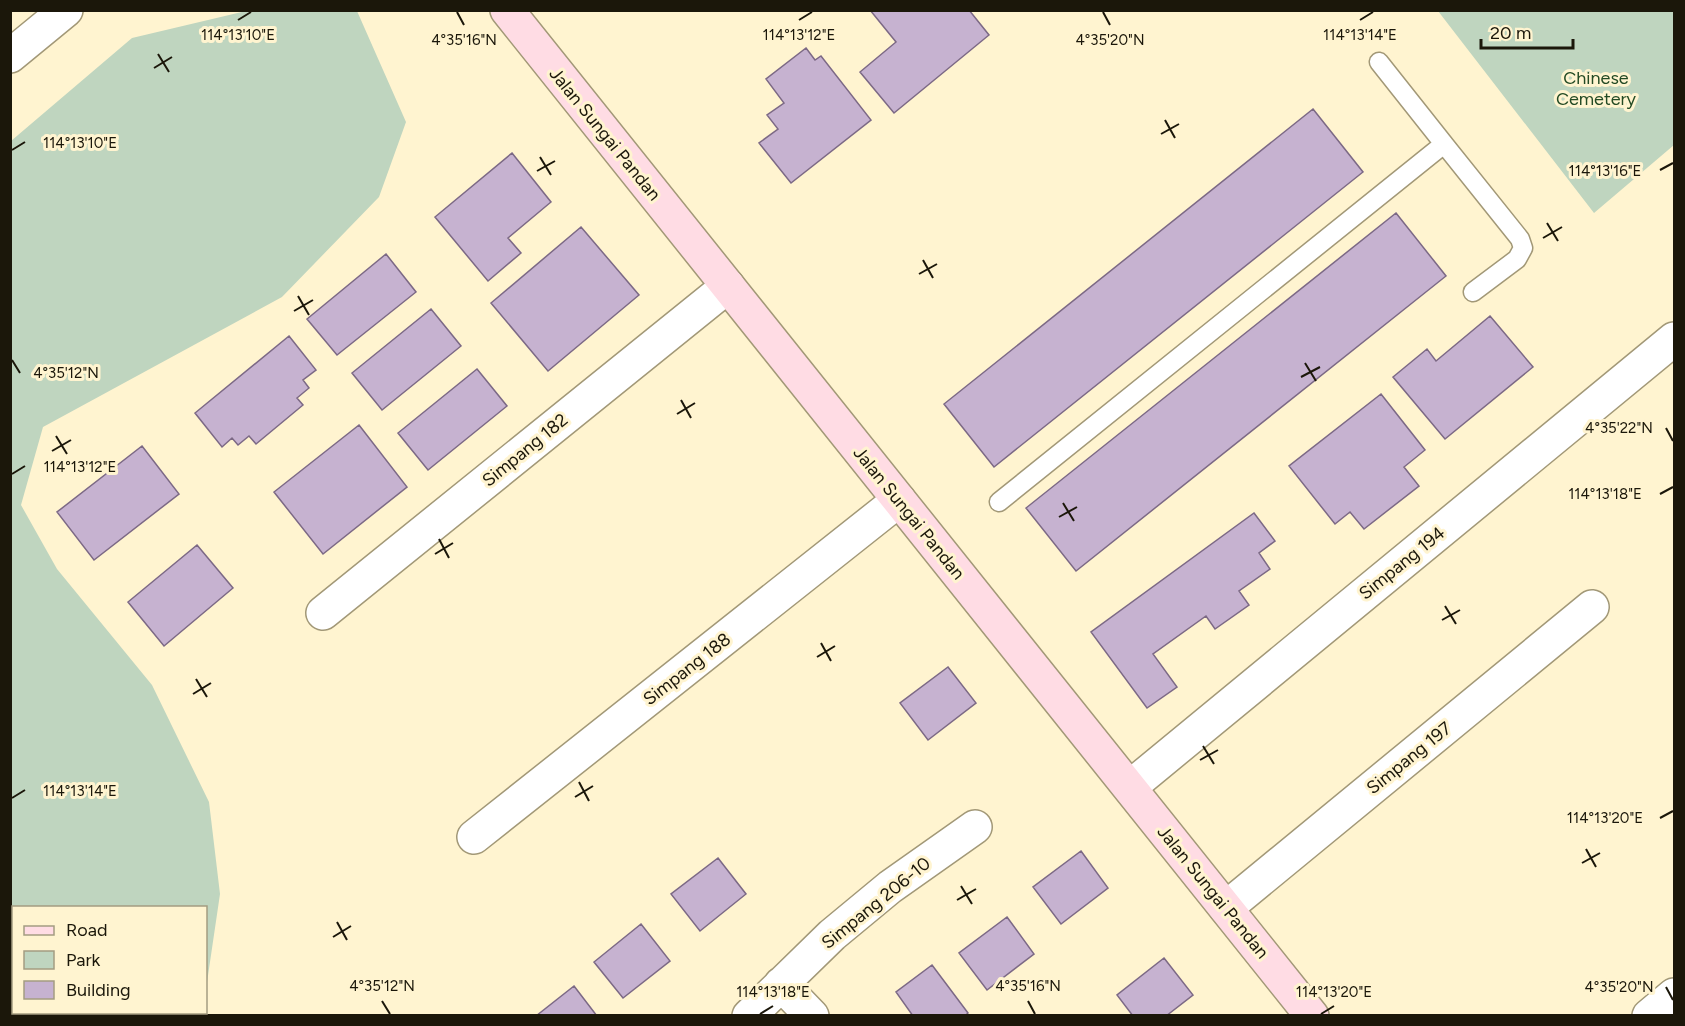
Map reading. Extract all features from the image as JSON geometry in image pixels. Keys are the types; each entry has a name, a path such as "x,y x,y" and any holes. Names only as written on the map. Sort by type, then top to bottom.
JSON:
{"street":[{"path":"10,56 66,10"},
{"name":"Jalan Sungai Pandan","path":"507,10 1312,1016"},
{"name":"Simpang 182","path":"323,613 728,286"},
{"name":"Simpang 194","path":"1130,787 1674,339"},
{"name":"Simpang 188","path":"474,837 899,500"},
{"name":"Simpang 197","path":"1227,908 1592,607"},
{"name":"Simpang 206-10","path":"749,1016 832,935 890,887 975,827"},
{"path":"781,984 812,1016"},
{"path":"1649,1016 1674,995"}],"lane":[{"path":"1379,62 1520,239 1523,248 1517,259 1473,292"},
{"path":"999,502 1444,144"}],"green space":[{"path":"246,11 357,11 406,122 379,197 282,297 43,427 21,505 57,569 152,685 209,802 220,894 207,982 207,906 12,906 12,1014 199,1014 198,1016 11,1015 11,141 132,38"},
{"name":"Chinese Cemetery","path":"1438,11 1674,11 1674,145 1594,213"}],"building":[{"path":"870,10 969,10 989,35 894,113 860,72 896,42"},
{"path":"806,48 815,60 821,56 871,120 791,183 759,143 778,129 767,115 784,103 766,79"},
{"path":"1313,109 1363,172 994,467 944,404"},
{"path":"512,153 551,202 508,238 521,253 488,281 435,217"},
{"path":"1396,213 1446,276 1076,571 1026,508"},
{"path":"581,227 639,295 548,371 491,303"},
{"path":"386,254 416,292 337,355 307,319"},
{"path":"431,309 461,346 382,410 352,373"},
{"path":"1490,316 1533,367 1445,439 1393,377 1427,349 1436,361"},
{"path":"289,336 316,370 303,380 309,388 297,398 303,405 256,444 249,436 238,445 232,438 222,447 195,413"},
{"path":"477,369 507,406 428,470 398,433"},
{"path":"1381,394 1425,450 1404,467 1419,486 1364,529 1350,512 1335,524 1289,466"},
{"path":"359,425 407,487 323,554 274,492"},
{"path":"142,446 179,494 94,560 57,512"},
{"path":"1254,513 1275,541 1259,553 1270,569 1239,591 1249,605 1215,629 1206,616 1153,654 1177,687 1147,708 1091,632"},
{"path":"197,545 233,588 164,646 128,602"},
{"path":"948,667 976,703 928,740 900,703"},
{"path":"1081,851 1108,888 1061,924 1033,887"},
{"path":"718,858 746,894 700,931 671,894"},
{"path":"1007,917 1034,954 987,990 959,953"},
{"path":"641,924 670,961 623,998 594,962"},
{"path":"1164,958 1193,995 1166,1016 1133,1016 1117,995"},
{"path":"932,965 968,1013 965,1016 913,1016 896,992"},
{"path":"574,986 597,1016 536,1016"}]}
